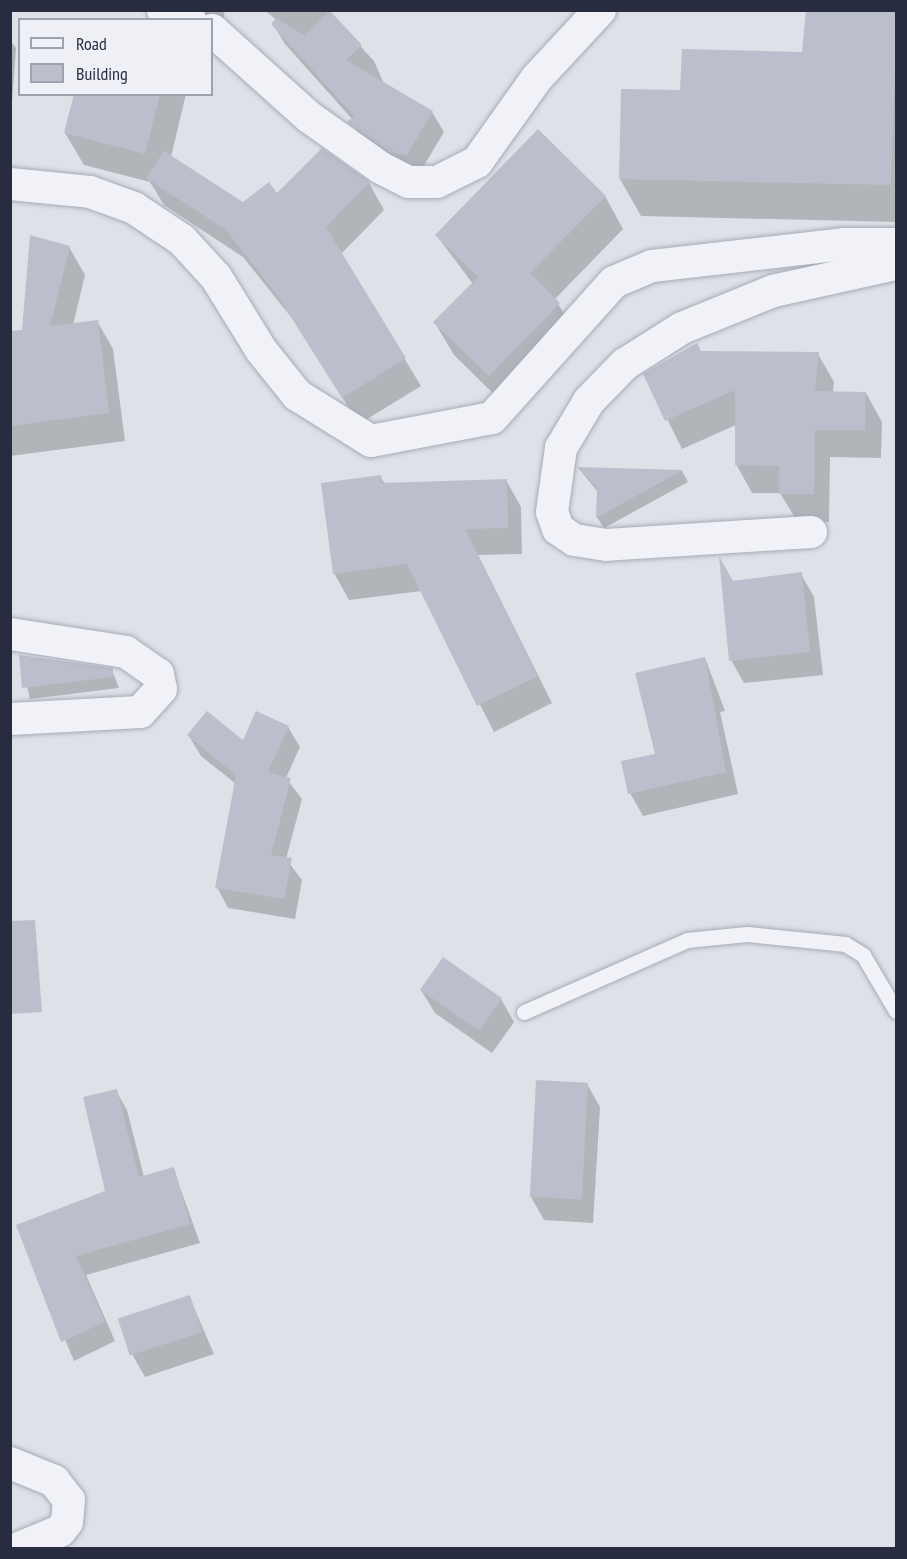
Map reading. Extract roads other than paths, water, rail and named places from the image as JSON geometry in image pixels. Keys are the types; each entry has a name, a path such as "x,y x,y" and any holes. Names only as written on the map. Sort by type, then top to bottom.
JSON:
{"street":[{"path":"163,10 185,18"},
{"path":"213,31 309,117 381,168 409,182 437,182 477,162 537,78 600,10"},
{"path":"10,184 90,192 134,208 182,240 216,277 261,350 297,395 371,441 492,418 614,282 652,266 844,244 897,244"},
{"path":"811,532 606,545 574,540 558,530 552,512 561,448 589,401 625,363 682,328 773,291 897,264"},
{"path":"10,634 126,652 158,674 161,689 140,712 10,719"},
{"path":"10,1463 54,1481 69,1500 67,1522 60,1532 19,1548"}],"lane":[{"path":"524,1011 687,940 747,934 845,944 862,955 897,1011"}]}
